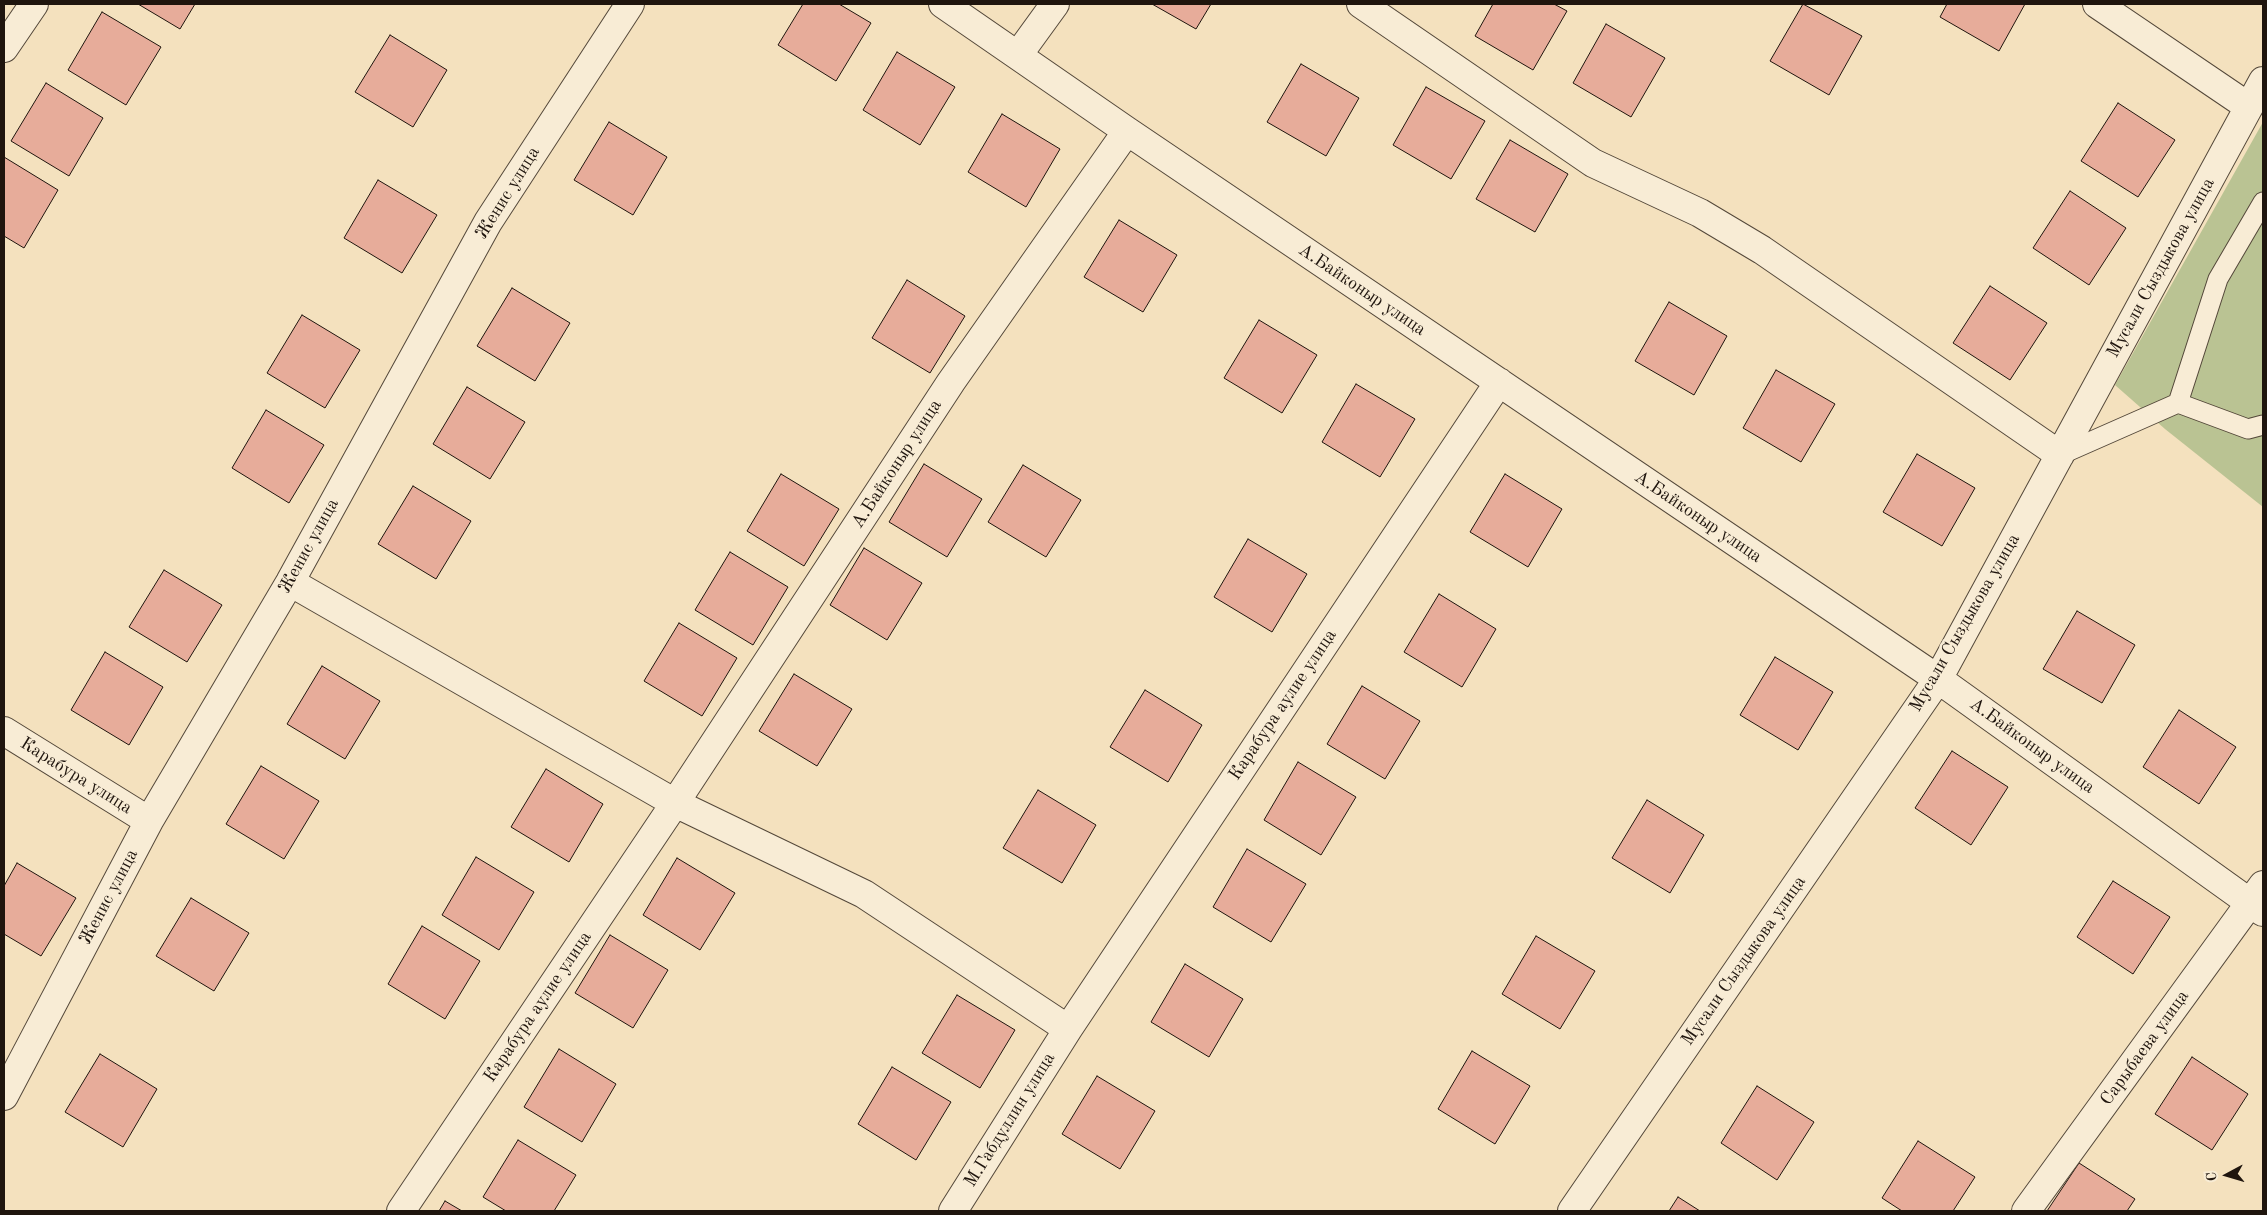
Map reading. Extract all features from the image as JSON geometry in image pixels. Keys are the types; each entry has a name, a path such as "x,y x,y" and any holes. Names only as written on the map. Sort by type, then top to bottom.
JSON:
{"street":[{"path":"4,48 34,4"},
{"name":"Женис улица","path":"4,1096 149,821 290,582 488,222 630,4"},
{"name":"А.Байконыр улица","path":"943,4 1126,131 1938,678 2259,900"},
{"path":"1018,55 1055,4"},
{"path":"1361,4 1594,163 1700,213 1762,250 2060,456"},
{"path":"2097,4 2249,107"},
{"name":"Мусали Сыздыкова улица","path":"1572,1211 1938,678 2263,81"},
{"name":"А.Байконыр улица","path":"675,803 951,382 1126,131"},
{"name":"Карабура аулие улица","path":"1068,1029 1499,382"},
{"path":"290,582 473,689 675,803 864,894 1068,1029"},
{"name":"Карабура улица","path":"4,731 149,821"},
{"name":"Карабура аулие улица","path":"401,1211 675,803"},
{"name":"Сарыбаева улица","path":"2026,1211 2259,900"},
{"name":"М.Габдуллин улица","path":"953,1211 1068,1029"}],"lane":[{"path":"2178,403 2218,279 2263,202"},
{"path":"2060,456 2178,403 2248,429 2263,425"}],"green space":[{"path":"2263,122 2263,507 2165,429 2115,385"}],"building":[{"path":"138,4 195,4 180,29"},
{"path":"803,4 839,4 871,23 836,81 778,45"},
{"path":"1152,4 1211,4 1196,29"},
{"path":"1493,4 1554,4 1567,11 1533,70 1475,36"},
{"path":"1803,4 1862,36 1829,95 1770,61"},
{"path":"1947,4 2025,4 1999,51 1940,17"},
{"path":"102,12 161,47 126,105 68,70"},
{"path":"1606,24 1665,58 1631,117 1573,83"},
{"path":"390,35 447,70 413,127 355,92"},
{"path":"897,52 955,87 920,145 863,110"},
{"path":"1301,64 1359,98 1326,156 1267,122"},
{"path":"46,83 103,118 69,176 11,141"},
{"path":"1426,87 1485,121 1451,179 1393,145"},
{"path":"2118,103 2175,140 2138,197 2081,161"},
{"path":"1002,114 1060,149 1026,207 968,172"},
{"path":"609,122 667,157 633,215 574,180"},
{"path":"1510,140 1568,174 1535,232 1476,199"},
{"path":"4,157 58,190 24,248 4,236"},
{"path":"378,180 437,215 402,273 344,238"},
{"path":"2070,191 2126,228 2089,285 2033,248"},
{"path":"1119,220 1177,255 1143,312 1084,277"},
{"path":"907,280 965,316 930,373 872,338"},
{"path":"1990,286 2047,323 2010,380 1953,343"},
{"path":"512,288 570,323 535,381 477,346"},
{"path":"1669,302 1727,336 1694,395 1635,361"},
{"path":"302,315 360,350 325,408 267,373"},
{"path":"1259,320 1317,355 1282,413 1224,378"},
{"path":"1776,370 1835,404 1801,462 1743,428"},
{"path":"1356,384 1415,419 1380,477 1322,442"},
{"path":"467,387 525,422 490,479 433,444"},
{"path":"266,410 324,445 289,503 232,468"},
{"path":"1917,454 1975,488 1942,546 1883,512"},
{"path":"924,464 982,499 947,557 889,522"},
{"path":"1023,465 1081,500 1046,557 988,522"},
{"path":"781,474 839,509 804,566 747,531"},
{"path":"1505,474 1562,509 1528,567 1470,532"},
{"path":"413,486 471,521 436,579 378,544"},
{"path":"1248,539 1307,574 1272,632 1214,597"},
{"path":"864,548 922,583 887,640 830,605"},
{"path":"730,552 788,587 753,645 695,610"},
{"path":"164,570 222,605 187,662 129,627"},
{"path":"1439,594 1496,629 1462,687 1404,652"},
{"path":"2077,611 2135,645 2102,703 2043,669"},
{"path":"679,623 737,658 702,716 644,681"},
{"path":"105,652 163,687 129,745 71,710"},
{"path":"1775,657 1833,692 1798,750 1740,715"},
{"path":"322,666 380,701 345,759 287,724"},
{"path":"794,674 852,709 817,766 759,731"},
{"path":"1362,686 1420,721 1385,779 1327,744"},
{"path":"1145,690 1202,725 1168,782 1110,747"},
{"path":"2179,710 2236,747 2199,804 2143,767"},
{"path":"1952,751 2008,787 1971,845 1915,808"},
{"path":"1298,762 1356,797 1321,855 1264,820"},
{"path":"261,766 319,801 284,859 226,824"},
{"path":"546,769 603,804 569,862 511,827"},
{"path":"1038,790 1096,825 1062,883 1003,848"},
{"path":"1647,800 1704,835 1670,893 1612,858"},
{"path":"1247,849 1306,884 1271,942 1213,907"},
{"path":"476,857 534,892 499,950 442,915"},
{"path":"677,858 735,893 700,950 643,915"},
{"path":"17,863 76,898 41,956 4,934 4,886"},
{"path":"2113,881 2170,917 2133,974 2077,937"},
{"path":"191,898 249,933 214,991 156,956"},
{"path":"422,926 480,961 445,1019 388,984"},
{"path":"610,935 668,970 633,1028 575,993"},
{"path":"1536,936 1595,971 1560,1029 1502,994"},
{"path":"1185,964 1243,999 1209,1057 1151,1022"},
{"path":"957,995 1015,1030 980,1088 922,1053"},
{"path":"559,1049 616,1084 582,1142 524,1107"},
{"path":"1472,1051 1530,1086 1495,1144 1438,1109"},
{"path":"100,1054 157,1089 123,1147 65,1112"},
{"path":"2192,1057 2248,1094 2212,1150 2155,1114"},
{"path":"892,1067 951,1102 916,1160 858,1124"},
{"path":"1097,1076 1155,1111 1120,1169 1062,1134"},
{"path":"1757,1086 1814,1122 1777,1180 1721,1143"},
{"path":"518,1140 576,1175 554,1211 506,1211 483,1197"},
{"path":"1918,1141 1975,1177 1953,1211 1902,1211 1882,1198"},
{"path":"2079,1163 2135,1199 2127,1211 2047,1211"},
{"path":"1678,1197 1700,1211 1669,1211"},
{"path":"445,1201 462,1211 439,1211"}]}
